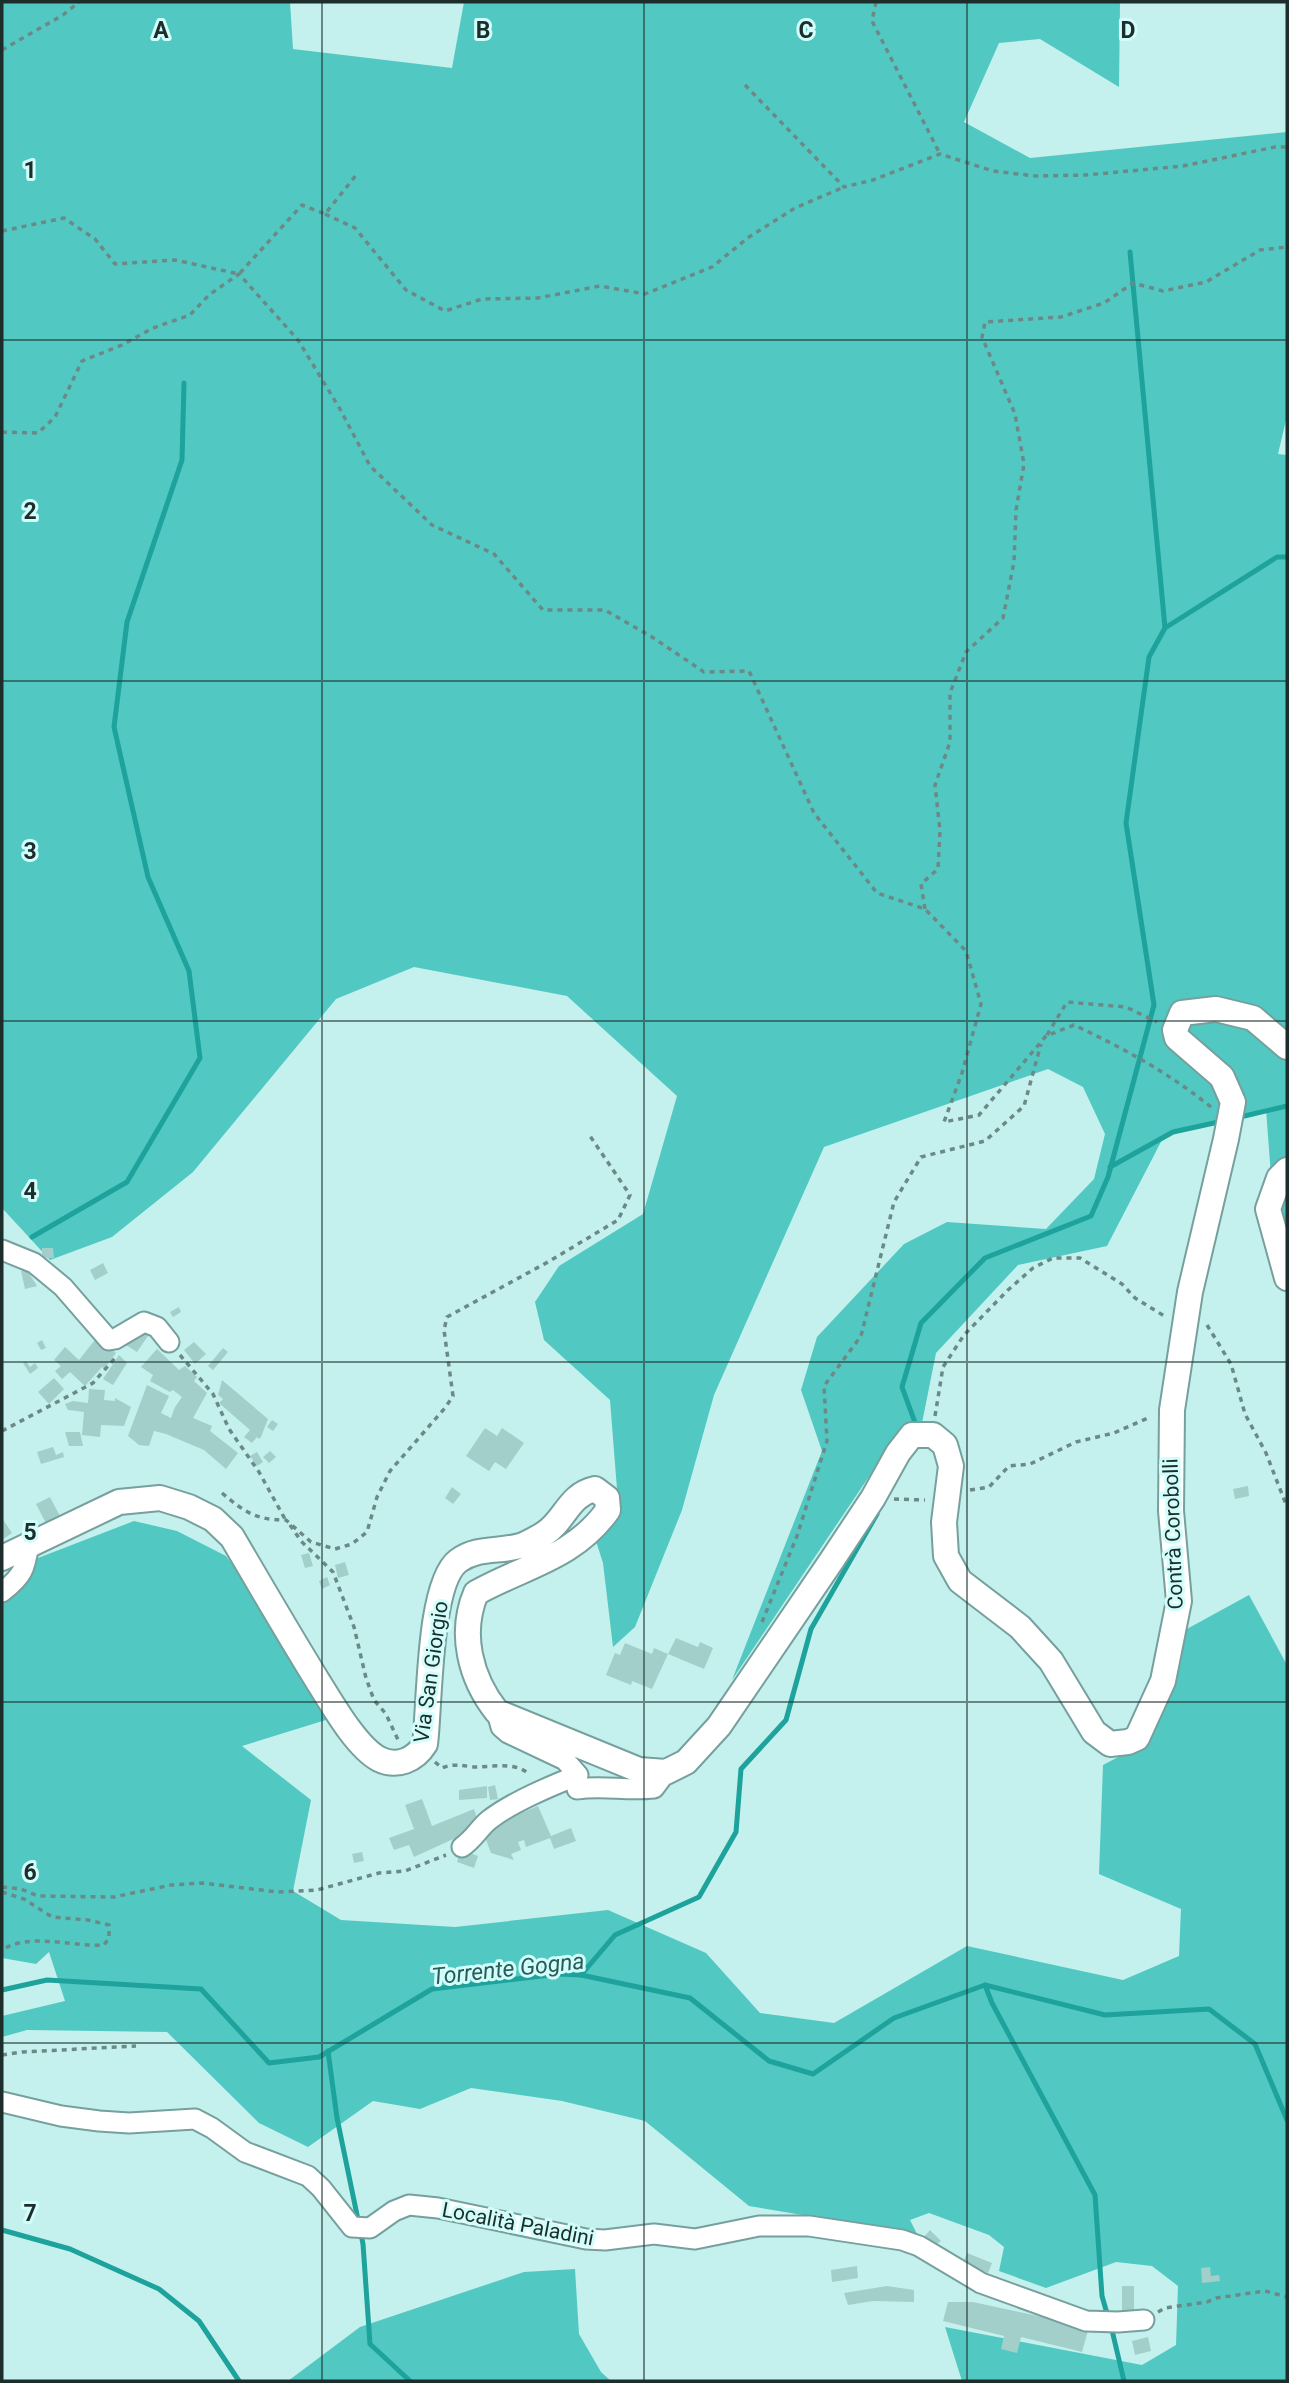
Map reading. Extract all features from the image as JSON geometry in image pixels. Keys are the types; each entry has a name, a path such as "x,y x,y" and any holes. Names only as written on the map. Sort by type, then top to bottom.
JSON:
{"street":[{"path":"1175,1030 1182,1013 1216,1009 1253,1018 1287,1047"},
{"name":"Contrà Corobolli","path":"925,1435 945,1445 951,1466 944,1522 946,1556 960,1581 1020,1627 1051,1661 1094,1731 1110,1744 1137,1738 1163,1681 1179,1601 1171,1510 1172,1410 1190,1292 1233,1102 1223,1077 1177,1038 1175,1030"},
{"path":"1287,1170 1279,1178 1268,1209 1287,1278"},
{"path":"2,1250 34,1264 63,1287 109,1340 144,1322 157,1327 169,1342"},
{"path":"577,1789 636,1791 654,1788 667,1772 686,1762 719,1726 873,1498 898,1453 925,1435"},
{"name":"Via San Giorgio","path":"2,1558 119,1502 160,1498 189,1507 213,1519 232,1537 350,1732 378,1759 394,1763 405,1762 420,1752 425,1744 435,1619 445,1578 457,1562 483,1549 520,1546 547,1532 582,1492 595,1489 607,1498 608,1510 596,1527 556,1556 476,1593 468,1612 471,1668 485,1698 496,1712"},
{"path":"2,1592 25,1570 29,1544"},
{"path":"496,1712 639,1770 667,1772"},
{"path":"462,1847 475,1838 488,1820 544,1789 578,1775 565,1760 508,1733 501,1727 496,1712"},
{"name":"Località Paladini","path":"2,2102 61,2116 99,2121 129,2123 195,2119 245,2152 308,2176 358,2228 409,2205 438,2208 586,2239 605,2240 654,2234 695,2239 759,2226 809,2226 902,2240 919,2246 981,2283 1086,2321 1144,2320"}],"path":[{"path":"2,50 63,15 79,2"},
{"path":"876,2 872,21 940,154"},
{"path":"745,85 844,187"},
{"path":"2,432 38,433 55,417 82,361 122,345 153,328 190,315 209,295 239,274 302,205 355,228 406,290 444,311 482,299 538,298 600,286 645,294 712,267 749,237 795,208 844,187 873,180 940,154 993,171 1035,176 1086,175 1184,166 1275,147 1287,147"},
{"path":"325,214 357,174"},
{"path":"2,231 64,218 95,239 115,264 175,260 239,274 298,340 340,408 370,466 432,525 494,554 543,610 605,610 704,672 749,671 814,813 877,893 925,909 966,951 981,1004 962,1073 944,1122 979,1115 1046,1035 1074,1025 1132,1054 1182,1084 1213,1108"},
{"path":"925,909 921,884 938,869 940,831 934,786 950,742 950,693 966,652 1003,618 1014,562 1016,510 1024,464 1015,414 982,337 985,322 1061,317 1104,303 1133,284 1163,291 1206,282 1260,250 1287,247"},
{"path":"762,1623 797,1536 827,1441 824,1386 861,1336 894,1202 921,1157 985,1142 1024,1105 1039,1048 1067,1002 1126,1007 1175,1030"},
{"path":"222,1493 247,1513 266,1520 286,1520 312,1542 335,1549 352,1544 367,1532 377,1497 390,1471 453,1396 444,1330 447,1317 618,1220 630,1195 588,1133"},
{"path":"925,1435 943,1367 964,1335 1016,1283 1033,1269 1054,1258 1080,1258 1122,1284 1153,1311 1170,1319 1185,1321"},
{"path":"1190,1292 1231,1364 1245,1414 1266,1453 1287,1507"},
{"path":"2,1431 93,1383 125,1347 121,1334"},
{"path":"169,1342 213,1394 229,1429 259,1472 286,1520 301,1541 333,1572 354,1627 374,1700 386,1714 400,1744 420,1752 442,1768 451,1764 478,1767 497,1765 525,1770 544,1789"},
{"path":"873,1498 921,1501 947,1493 989,1487 1009,1466 1030,1464 1076,1442 1114,1433 1172,1410"},
{"path":"2,1890 20,1889 38,1896 114,1897 171,1885 202,1883 278,1892 317,1890 379,1873 405,1871 434,1862 462,1847"},
{"path":"2,1890 24,1899 52,1917 109,1925 109,1938 104,1945 86,1946 37,1940 13,1943 2,1950"},
{"path":"2,2055 136,2046"},
{"path":"1144,2320 1165,2308 1216,2298 1265,2291 1287,2297"}],"shaded area":[{"path":"2,2 290,2 293,49 452,68 464,2 1120,2 1119,87 1040,39 999,43 964,122 1030,158 1287,132 1287,416 1278,454 1287,455 1287,1255 1274,1217 1266,1109 1164,1136 1107,1246 1018,1265 936,1353 922,1423 901,1429 732,1680 822,1451 801,1390 817,1337 904,1244 947,1222 1046,1229 1094,1179 1105,1134 1083,1087 1048,1069 824,1147 714,1395 682,1510 635,1627 613,1647 603,1563 595,1538 617,1489 610,1400 544,1340 535,1302 559,1266 643,1214 677,1096 567,996 414,967 336,999 193,1172 112,1237 50,1260 2,1208"},
{"path":"134,1521 177,1531 226,1556 264,1604 329,1719 242,1746 311,1800 293,1891 341,1920 455,1927 608,1910 706,1953 760,2013 834,2023 967,1946 1123,1980 1179,1956 1181,1909 1099,1874 1103,1765 1141,1745 1185,1630 1249,1595 1287,1665 1287,2381 962,2381 945,2327 1142,2365 1176,2345 1178,2286 1152,2266 1116,2262 1046,2288 999,2271 1004,2247 989,2235 929,2213 910,2220 917,2234 749,2206 645,2121 562,2101 471,2088 420,2109 373,2101 308,2147 259,2123 167,2032 27,2030 2,2037 2,2016 65,2001 49,1952 36,1964 2,1958 2,1587 25,1563"},
{"path":"575,2269 579,2334 601,2372 611,2381 288,2381 360,2327 524,2272"}],"building":[{"path":"42,1248 53,1248 54,1258 42,1258"},
{"path":"103,1263 108,1273 95,1280 90,1270"},
{"path":"27,1270 37,1286 25,1289 21,1271"},
{"path":"179,1307 181,1312 173,1317 170,1312"},
{"path":"137,1329 148,1336 137,1352 126,1345"},
{"path":"98,1336 116,1353 104,1369 102,1367 85,1386 70,1372 62,1379 55,1371 61,1366 54,1360 65,1347 79,1360"},
{"path":"42,1340 46,1348 41,1350 37,1343"},
{"path":"194,1342 206,1354 195,1364 184,1350"},
{"path":"223,1348 228,1352 213,1370 208,1366"},
{"path":"157,1349 179,1370 185,1366 197,1377 194,1381 207,1393 193,1418 212,1426 210,1431 238,1453 226,1469 204,1450 166,1434 154,1431 149,1446 139,1445 128,1436 147,1385 169,1396 161,1413 171,1418 182,1397 173,1390 170,1392 150,1381 153,1375 141,1367"},
{"path":"119,1355 127,1363 113,1385 103,1379"},
{"path":"26,1361 30,1367 35,1363 38,1368 30,1374 23,1363"},
{"path":"54,1378 64,1389 49,1404 38,1392"},
{"path":"222,1380 268,1419 261,1437 257,1437 252,1443 244,1437 250,1430 219,1403 223,1399 218,1395"},
{"path":"89,1389 105,1390 104,1400 115,1401 115,1398 131,1407 124,1426 101,1425 100,1437 82,1435 84,1412 68,1410 65,1404 73,1401 88,1403"},
{"path":"272,1420 278,1424 273,1431 267,1427"},
{"path":"485,1428 497,1436 502,1428 524,1443 506,1469 495,1462 489,1471 466,1456"},
{"path":"65,1432 80,1432 83,1446 69,1446"},
{"path":"53,1447 56,1455 63,1452 64,1457 41,1464 37,1452"},
{"path":"270,1451 276,1457 269,1463 263,1457"},
{"path":"257,1452 263,1462 257,1466 250,1456"},
{"path":"1248,1486 1249,1496 1235,1499 1233,1489"},
{"path":"452,1487 461,1494 453,1504 445,1498"},
{"path":"50,1497 62,1520 48,1527 36,1504"},
{"path":"2,1518 12,1533 2,1540"},
{"path":"309,1553 313,1566 305,1568 301,1555"},
{"path":"345,1562 349,1575 338,1578 335,1565"},
{"path":"327,1577 330,1585 322,1589 319,1581"},
{"path":"676,1638 698,1647 700,1642 713,1648 704,1669 668,1654"},
{"path":"625,1643 652,1654 654,1648 668,1654 652,1689 632,1681 631,1685 606,1675 615,1653 620,1655"},
{"path":"495,1785 498,1799 490,1800 488,1787"},
{"path":"487,1786 487,1798 459,1800 459,1790"},
{"path":"422,1799 432,1826 474,1809 478,1821 475,1829 414,1857 409,1845 394,1850 389,1838 414,1829 405,1805"},
{"path":"538,1806 551,1836 571,1828 576,1841 554,1849 550,1838 526,1847 524,1840 518,1842 521,1850 511,1854 514,1860 491,1853 482,1829"},
{"path":"461,1850 478,1856 474,1868 457,1862"},
{"path":"362,1852 364,1861 354,1863 352,1854"},
{"path":"930,2230 941,2241 934,2246 924,2237"},
{"path":"967,2253 992,2263 988,2273 963,2263"},
{"path":"857,2266 858,2278 832,2282 831,2270"},
{"path":"1210,2267 1211,2276 1219,2275 1220,2281 1202,2283 1201,2268"},
{"path":"887,2286 914,2290 914,2302 873,2301 848,2305 844,2293"},
{"path":"1122,2286 1134,2286 1134,2314 1122,2314"},
{"path":"948,2302 973,2302 1089,2327 1082,2352 1021,2337 1017,2353 1001,2349 1004,2336 943,2321"},
{"path":"1148,2337 1151,2351 1135,2355 1132,2341"}],"waterway":[{"path":"1130,252 1165,628"},
{"path":"32,1237 127,1182 200,1058 189,971 148,877 114,727 127,622 182,460 184,383"},
{"path":"917,1428 902,1387 921,1323 985,1258 1091,1216 1108,1177 1154,1005 1126,823 1149,657 1165,628 1277,557 1287,557"},
{"path":"1236,1118 1287,1106"},
{"path":"1110,1167 1173,1132 1223,1121"},
{"path":"581,1975 615,1935 699,1897 736,1832 741,1769 786,1720 811,1629 877,1514"},
{"name":"Torrente Gogna","path":"2,1990 47,1980 201,1989 269,2063 319,2057 432,1989 559,1974 581,1975 690,1998 769,2061 813,2074 894,2018 985,1985 1105,2015 1209,2009 1255,2044 1287,2120"},
{"path":"985,1985 992,2003 1095,2195 1102,2296 1108,2317"},
{"path":"328,2051 337,2118 363,2244 370,2344 410,2381"},
{"path":"2,2230 70,2249 159,2289 199,2321 239,2381"},
{"path":"1111,2326 1124,2381"}]}
